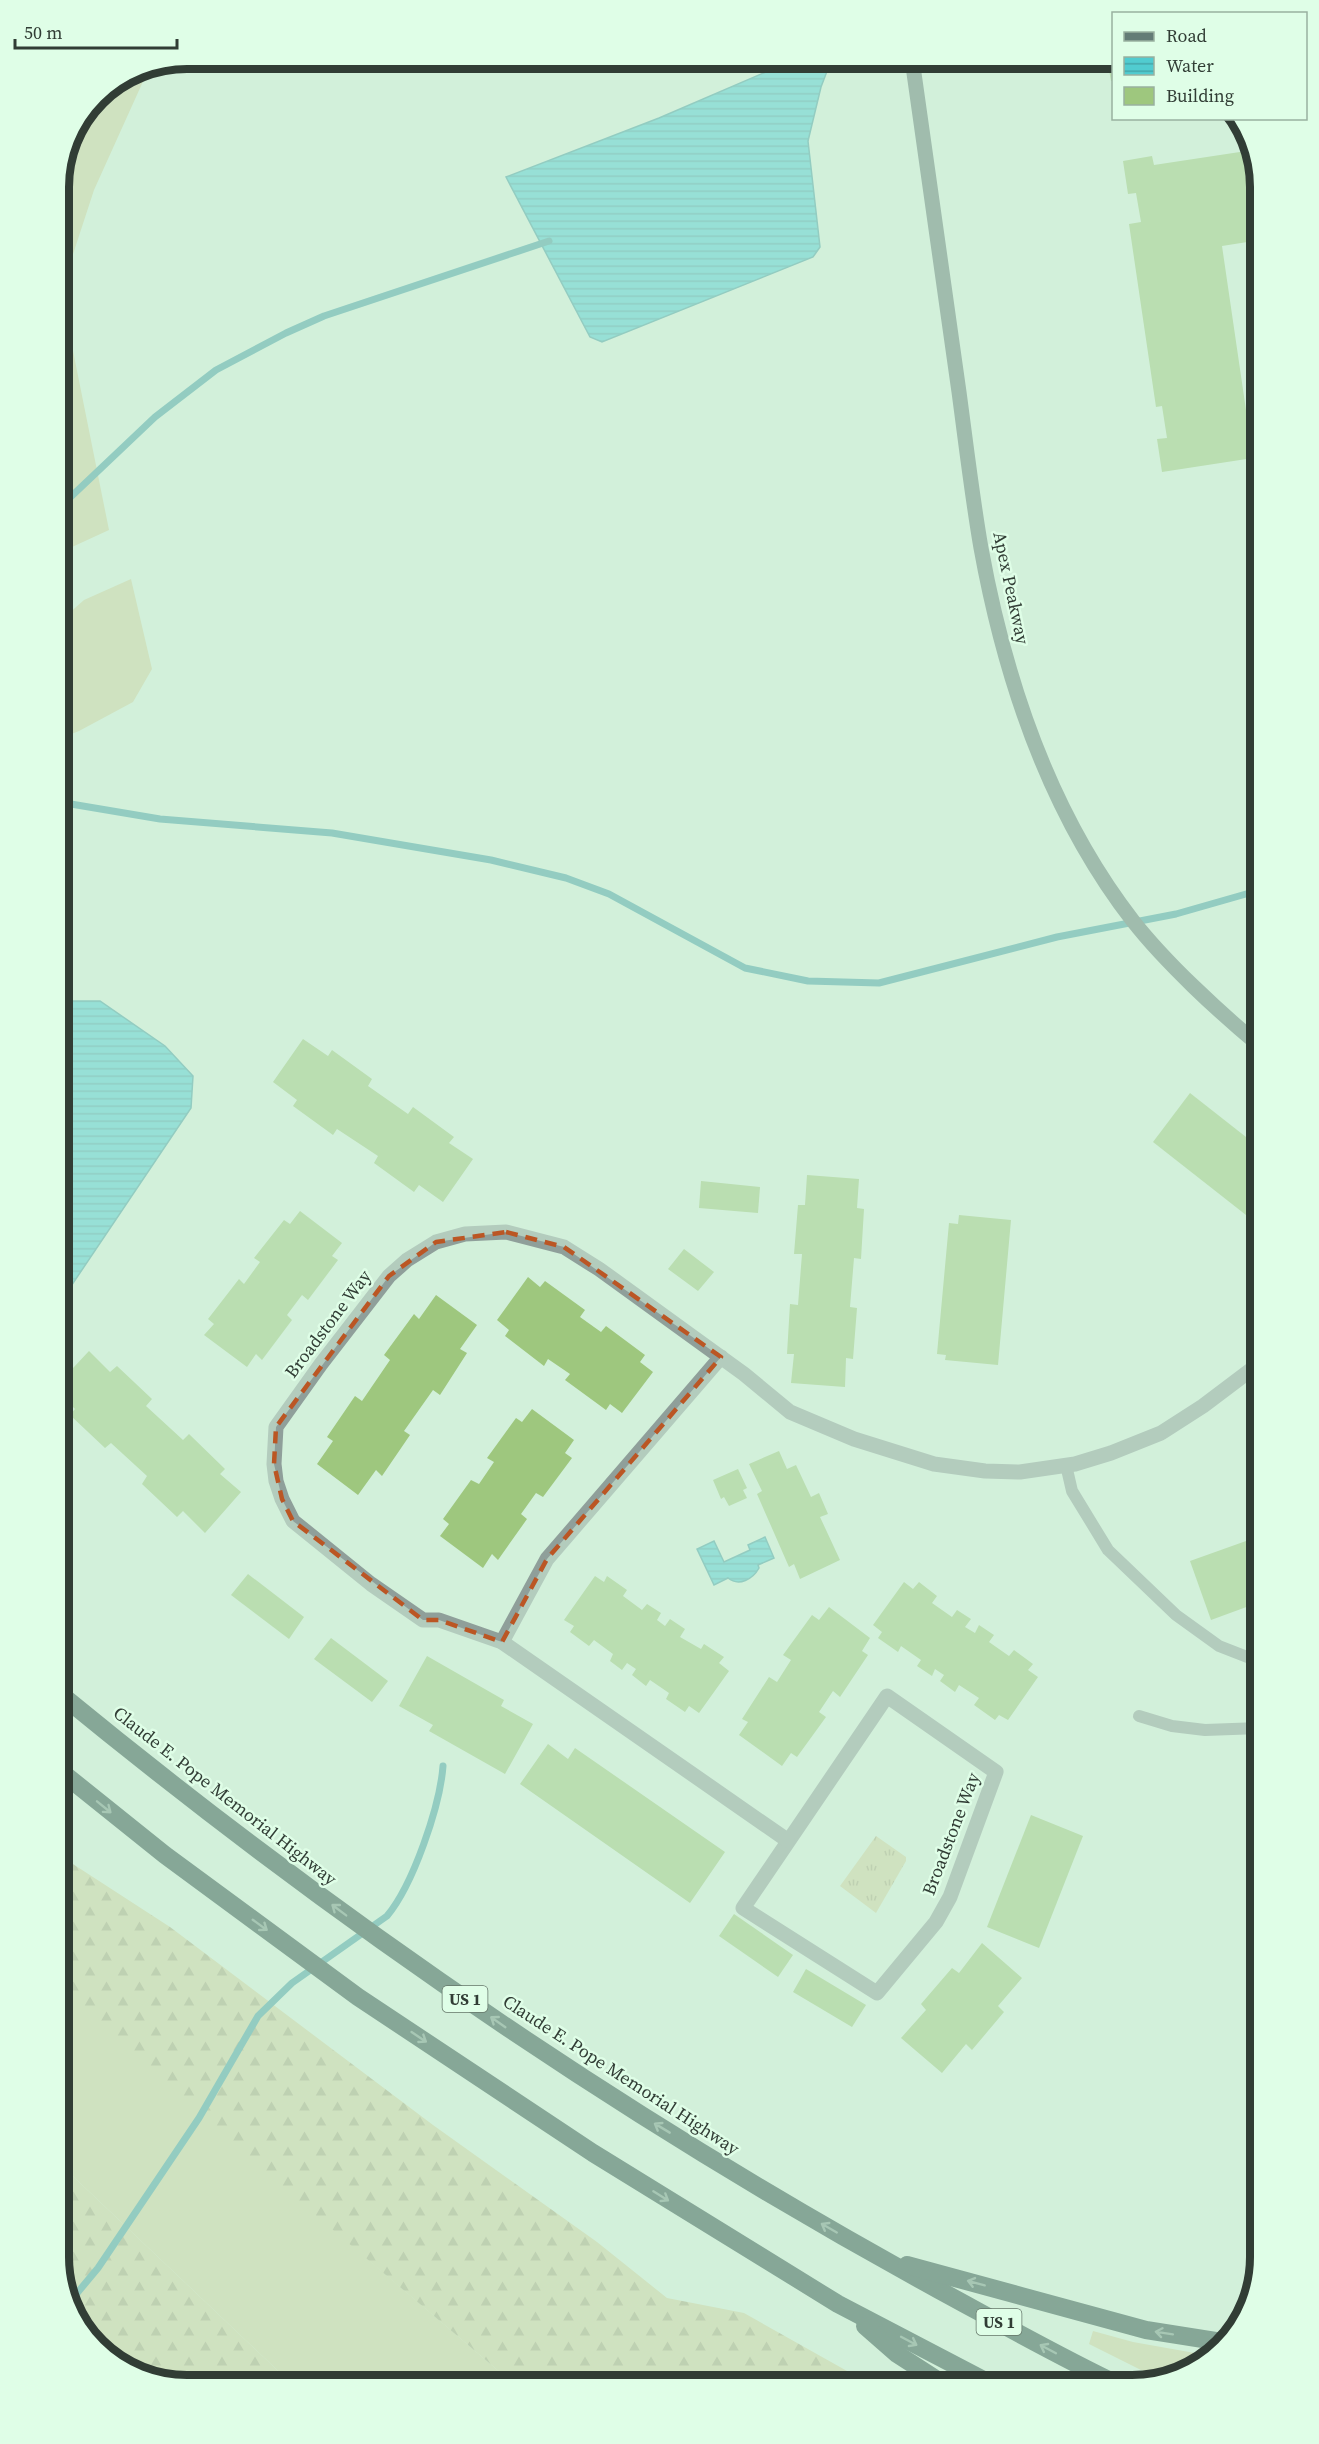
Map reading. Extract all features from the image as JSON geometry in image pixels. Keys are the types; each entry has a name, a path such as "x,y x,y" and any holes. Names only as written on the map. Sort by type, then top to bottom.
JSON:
{"highway":[{"name":"Claude E. Pope Memorial Highway","path":"69,1701 159,1774 355,1923 506,2028 654,2124 880,2258 1100,2375"},
{"path":"69,1779 165,1855 358,1997 593,2153 838,2304 974,2375"},
{"path":"880,2258 1006,2290 1135,2328 1215,2341"},
{"path":"838,2304 897,2354 930,2375"}],"main road":[{"name":"Apex Peakway","path":"913,69 981,547 1002,643 1029,728 1066,813 1091,859 1134,922 1174,966 1250,1037"}],"street":[{"name":"Broadstone Way","path":"787,1840 502,1642 439,1620 423,1620 370,1584 293,1521 276,1481 274,1464 276,1426 389,1276 407,1260 436,1242 465,1234 506,1232 564,1247 599,1269 721,1358 790,1412 864,1443 934,1464 985,1471 1020,1472 1066,1465 1111,1453 1161,1433 1203,1406 1250,1371"},
{"path":"502,1642 547,1559 721,1358"},
{"name":"Broadstone Way","path":"887,1696 996,1772 950,1897 936,1923 877,1993 743,1908 787,1840 887,1696"}],"lane":[{"path":"1066,1465 1072,1491 1108,1550 1176,1615 1219,1646 1250,1658"},
{"path":"1139,1716 1172,1726 1205,1730 1250,1728"}],"highlighted area":[{"path":"506,1232 564,1247 721,1357 547,1559 502,1642 439,1620 423,1620 293,1521 282,1499 274,1464 276,1427 389,1276 436,1242"}],"green space":[{"path":"145,77 94,190 69,267 69,179 78,142 93,115 109,98"},
{"path":"69,331 109,530 69,548"},
{"path":"131,579 152,669 133,702 69,735 69,613 84,600"},
{"path":"876,1836 906,1857 906,1861 876,1913 840,1886"},
{"path":"69,1861 170,1927 433,2125 597,2242 667,2298 744,2313 854,2375 503,2375 205,2121 69,1992"},
{"path":"69,1982 371,2262 503,2375 282,2375 69,2172"},
{"path":"69,2172 282,2375 164,2373 142,2366 115,2351 93,2329 78,2302 71,2280"},
{"path":"1093,2331 1133,2342 1199,2354 1177,2366 1149,2374 1089,2344"}],"water":[{"path":"773,69 828,69 821,87 808,141 820,247 813,257 602,342 590,337 506,177 659,118"},
{"path":"69,1001 100,1001 165,1046 193,1076 191,1108 69,1289"},
{"path":"765,1537 774,1558 758,1565 756,1572 741,1582 728,1578 714,1585 697,1549 714,1541 724,1562 750,1550 748,1545"}],"building":[{"path":"1109,69 1112,69 1111,81"},
{"path":"1245,151 1250,187 1250,242 1222,246 1250,437 1250,458 1162,472 1157,439 1167,438 1162,406 1156,407 1129,224 1141,222 1136,193 1128,194 1123,161 1152,156 1154,165"},
{"path":"303,1039 328,1056 332,1050 372,1079 368,1086 408,1114 413,1107 454,1137 449,1143 473,1159 443,1202 419,1185 414,1192 374,1163 378,1156 337,1129 333,1135 293,1106 297,1100 273,1082"},
{"path":"1190,1093 1250,1140 1250,1218 1153,1142"},
{"path":"807,1175 859,1179 857,1208 864,1209 861,1259 854,1258 850,1307 857,1308 853,1359 846,1358 845,1387 791,1383 794,1354 787,1354 790,1304 798,1305 802,1254 794,1254 798,1205 805,1205"},
{"path":"701,1181 760,1187 758,1213 699,1208"},
{"path":"300,1211 342,1243 332,1256 338,1260 308,1300 302,1295 287,1315 292,1320 262,1360 256,1354 247,1367 204,1335 214,1324 208,1319 239,1279 244,1284 260,1262 254,1258 284,1220 290,1224"},
{"path":"959,1215 1011,1220 998,1365 945,1360 946,1355 937,1354 949,1223 958,1224"},
{"path":"684,1249 714,1272 698,1291 668,1269"},
{"path":"528,1277 540,1287 545,1281 585,1310 580,1317 601,1332 606,1326 645,1355 640,1362 653,1372 622,1413 610,1404 606,1410 565,1380 570,1374 548,1359 544,1366 505,1336 509,1330 497,1320"},
{"path":"436,1295 477,1325 460,1349 467,1353 440,1395 433,1390 404,1431 410,1435 382,1476 376,1470 358,1495 317,1464 333,1441 327,1437 355,1396 362,1401 390,1360 384,1355 414,1314 419,1319"},
{"path":"89,1351 110,1372 117,1366 152,1399 146,1406 183,1440 189,1434 225,1469 220,1474 241,1492 205,1533 183,1511 177,1517 142,1484 147,1476 111,1443 105,1448 70,1415 75,1409 69,1403 69,1372"},
{"path":"532,1409 574,1440 565,1453 572,1458 543,1497 536,1493 521,1514 527,1519 498,1560 492,1554 483,1568 440,1536 449,1524 443,1519 471,1480 479,1484 494,1462 487,1458 516,1418 522,1422"},
{"path":"779,1451 787,1469 796,1465 811,1497 819,1493 828,1514 820,1517 840,1560 800,1579 794,1564 789,1567 757,1494 762,1491 749,1464"},
{"path":"738,1469 747,1488 743,1490 747,1498 729,1506 724,1497 721,1499 713,1480"},
{"path":"1250,1540 1250,1606 1211,1620 1190,1561"},
{"path":"248,1574 304,1617 289,1639 231,1595"},
{"path":"595,1576 604,1582 607,1576 627,1590 623,1596 642,1610 647,1604 661,1613 657,1620 665,1626 670,1619 685,1629 680,1637 701,1649 704,1644 724,1657 719,1663 729,1671 699,1713 689,1706 685,1712 666,1699 669,1693 650,1680 646,1686 632,1675 636,1669 627,1663 622,1670 610,1661 613,1654 594,1640 589,1646 570,1632 574,1626 564,1620"},
{"path":"904,1582 913,1589 919,1582 937,1596 932,1603 952,1617 957,1610 971,1619 965,1627 975,1633 979,1625 994,1635 989,1642 1009,1656 1014,1650 1033,1664 1028,1670 1038,1677 1008,1720 999,1715 995,1720 974,1705 979,1698 959,1685 955,1692 940,1681 944,1675 935,1669 932,1676 917,1666 921,1660 901,1646 898,1652 878,1638 882,1632 873,1625"},
{"path":"829,1607 870,1638 862,1651 868,1655 840,1697 833,1691 819,1712 826,1717 797,1757 791,1753 782,1766 739,1735 748,1722 742,1719 769,1677 777,1682 791,1660 783,1655 812,1615 819,1620"},
{"path":"331,1638 388,1681 372,1702 314,1659"},
{"path":"427,1656 504,1700 501,1706 533,1724 505,1774 429,1731 433,1725 399,1706"},
{"path":"548,1744 568,1759 575,1748 725,1852 690,1903 520,1784"},
{"path":"1031,1815 1083,1836 1039,1948 987,1927"},
{"path":"734,1914 793,1955 778,1977 719,1936"},
{"path":"982,1943 1022,1978 998,2006 1004,2012 972,2050 966,2044 942,2073 901,2038 926,2010 921,2004 952,1968 959,1973"},
{"path":"806,1969 866,2005 852,2027 793,1992"}],"waterway":[{"path":"69,499 155,417 216,370 324,316 549,241"},
{"path":"69,804 160,819 332,833 491,860 566,878 609,894 745,968 808,981 879,983 1057,937 1176,914 1250,893"},
{"path":"76,2295 98,2268 199,2118 258,2016 292,1983 387,1916 397,1902 424,1844 437,1802 443,1766"}]}
